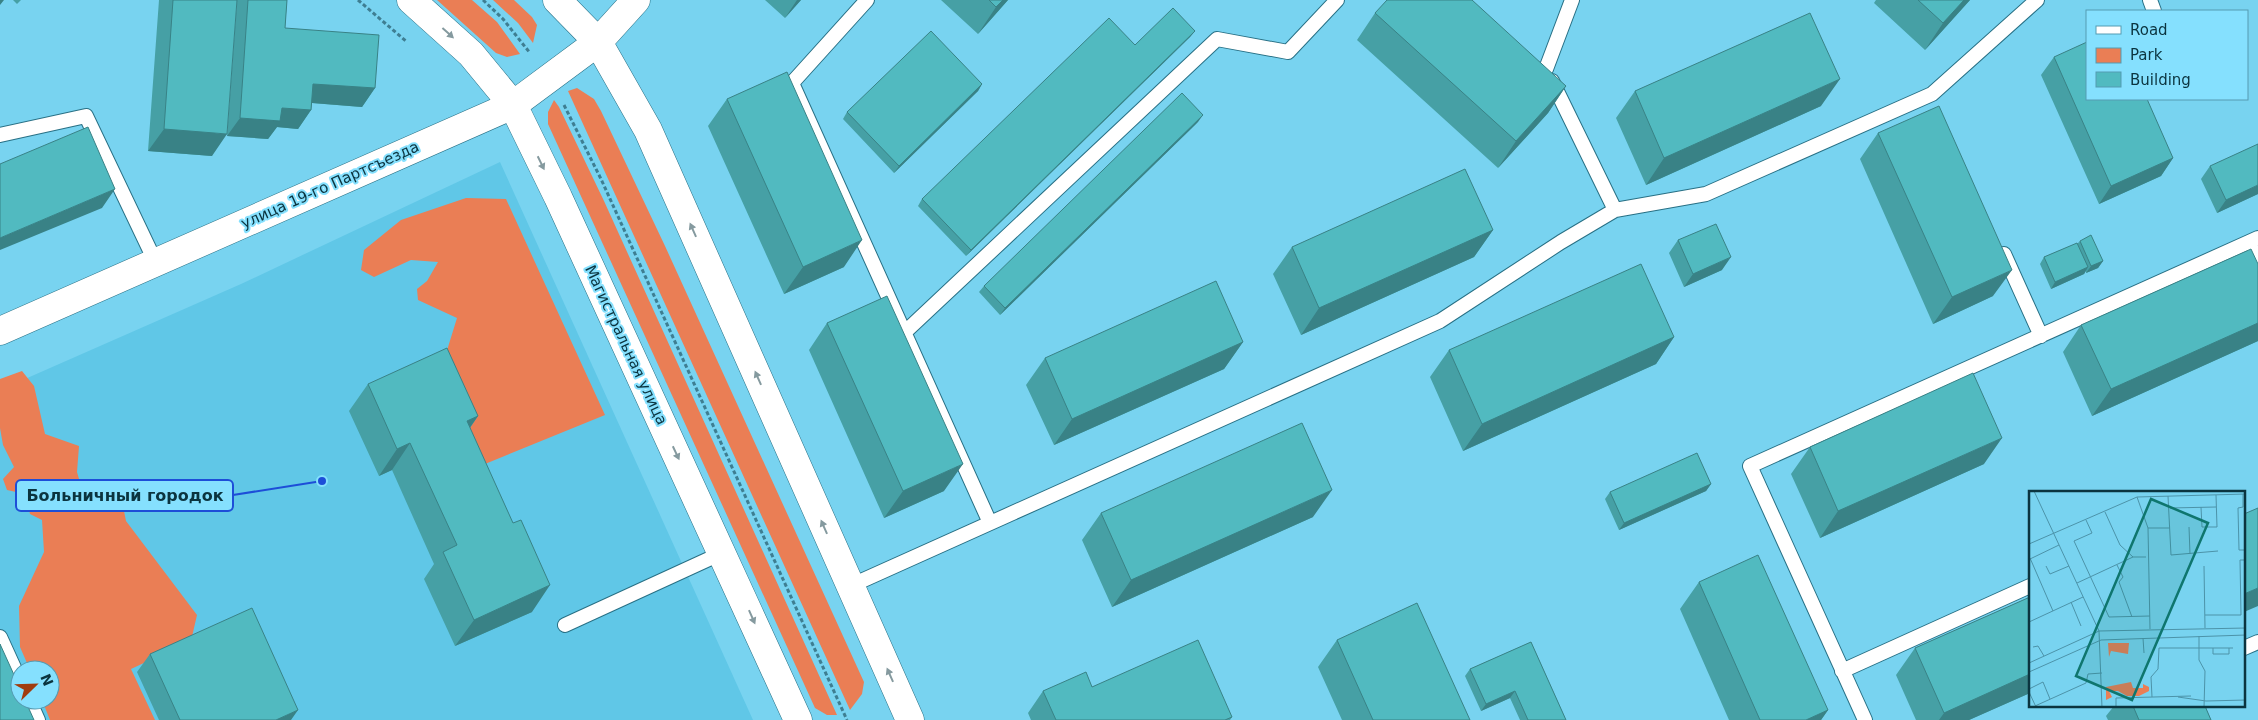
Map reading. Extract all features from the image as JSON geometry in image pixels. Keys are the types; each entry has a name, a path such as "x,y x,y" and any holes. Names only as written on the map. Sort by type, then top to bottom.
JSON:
{"street":[{"name":"Магистральная улица","path":"411,0 471,54 513,105 558,197 798,720"},
{"path":"557,0 598,42 648,130 910,720"},
{"name":"улица 19-го Партсъезда","path":"0,331 155,261 513,105 598,42 636,0"}],"lane":[{"path":"867,0 792,83 990,523"},
{"path":"904,333 1217,40 1288,52 1337,0"},
{"path":"1546,69 1572,0"},
{"path":"850,586 1440,321 1561,242 1615,210 1706,194 1934,98 2037,0"},
{"path":"1532,56 1546,69 1615,210"},
{"path":"0,135 86,116 155,261"},
{"path":"1996,237 2041,336"},
{"path":"1864,720 1750,466 2254,240 2258,259"},
{"path":"565,625 722,553"},
{"path":"1842,671 2029,586"},
{"path":"0,637 10,660"},
{"path":"2246,647 2258,642"}],"path":[{"path":"358,0 408,43"},
{"path":"483,0 521,40 568,112 601,179 848,720"}],"shaded area":[{"path":"500,162 753,720 0,720 0,390 241,284"}],"green space":[{"path":"437,0 472,0 497,22 520,54 507,57 496,53"},
{"path":"493,0 514,0 532,17 537,25 533,43 518,23"},
{"path":"577,88 594,99 601,111 665,246 864,682 862,694 850,710 568,91"},
{"path":"554,100 604,201 837,715 827,715 815,708 548,124 548,112"},
{"path":"466,198 506,199 605,415 485,464 440,373 457,318 418,300 417,289 427,281 438,262 411,260 374,277 361,270 364,250 401,220"},
{"path":"22,371 34,386 45,434 79,446 77,472 84,496 122,501 126,521 197,615 191,641 131,669 155,720 50,720 46,710 60,710 60,660 26,660 20,647 19,606 44,552 42,520 30,514 25,494 7,490 3,479 14,467 3,445 0,428 0,379"}],"building":[{"path":"173,0 237,0 227,134 164,129"},
{"path":"248,0 287,0 285,28 379,35 375,88 313,84 311,110 282,108 280,121 240,118"},
{"path":"989,0 1003,0 996,7"},
{"path":"1387,0 1472,0 1566,86 1516,141 1375,13"},
{"path":"1918,0 1964,0 1943,23"},
{"path":"1173,8 1195,31 971,250 922,199 1109,18 1135,45"},
{"path":"1810,13 1840,79 1664,158 1635,91"},
{"path":"931,31 982,84 899,166 847,112"},
{"path":"2086,42 2086,100 2147,100 2173,158 2111,186 2054,57"},
{"path":"787,72 862,240 803,267 727,99"},
{"path":"1182,93 1203,115 1005,308 984,286"},
{"path":"1939,106 2012,270 1952,297 1878,133"},
{"path":"88,127 115,189 0,238 0,164"},
{"path":"2258,144 2258,185 2226,200 2210,166"},
{"path":"1465,169 1493,230 1319,308 1292,247"},
{"path":"1716,224 1731,257 1693,274 1678,240"},
{"path":"2091,235 2103,261 2091,266 2080,241"},
{"path":"2077,243 2088,267 2055,282 2044,257"},
{"path":"2251,249 2258,264 2258,323 2111,389 2081,325"},
{"path":"1641,264 1674,337 1482,424 1449,350"},
{"path":"1216,281 1243,342 1072,419 1045,358"},
{"path":"887,296 963,464 903,491 827,323"},
{"path":"447,348 478,416 467,421 513,523 521,520 550,585 474,620 443,552 457,545 410,443 397,449 368,384"},
{"path":"1973,373 2002,438 1838,511 1810,447"},
{"path":"1302,423 1332,490 1131,580 1101,513"},
{"path":"1697,453 1711,484 1624,523 1610,492"},
{"path":"2258,508 2258,588 2246,593 2246,513"},
{"path":"1758,555 1828,710 1806,720 1760,720 1699,582"},
{"path":"2029,597 2029,674 1944,713 1915,648"},
{"path":"1417,603 1470,720 1373,720 1337,640"},
{"path":"252,608 298,710 276,720 180,720 150,654"},
{"path":"1198,640 1232,717 1225,720 1056,720 1043,691 1086,672 1092,687"},
{"path":"1531,642 1566,720 1528,720 1515,691 1486,704 1470,669"},
{"path":"0,644 10,666 10,710 30,710 34,720 0,720"},
{"path":"2134,708 2206,708 2211,720 2139,720"}],"place":[{"name":"Больничный городок","path":"322,481"}]}
